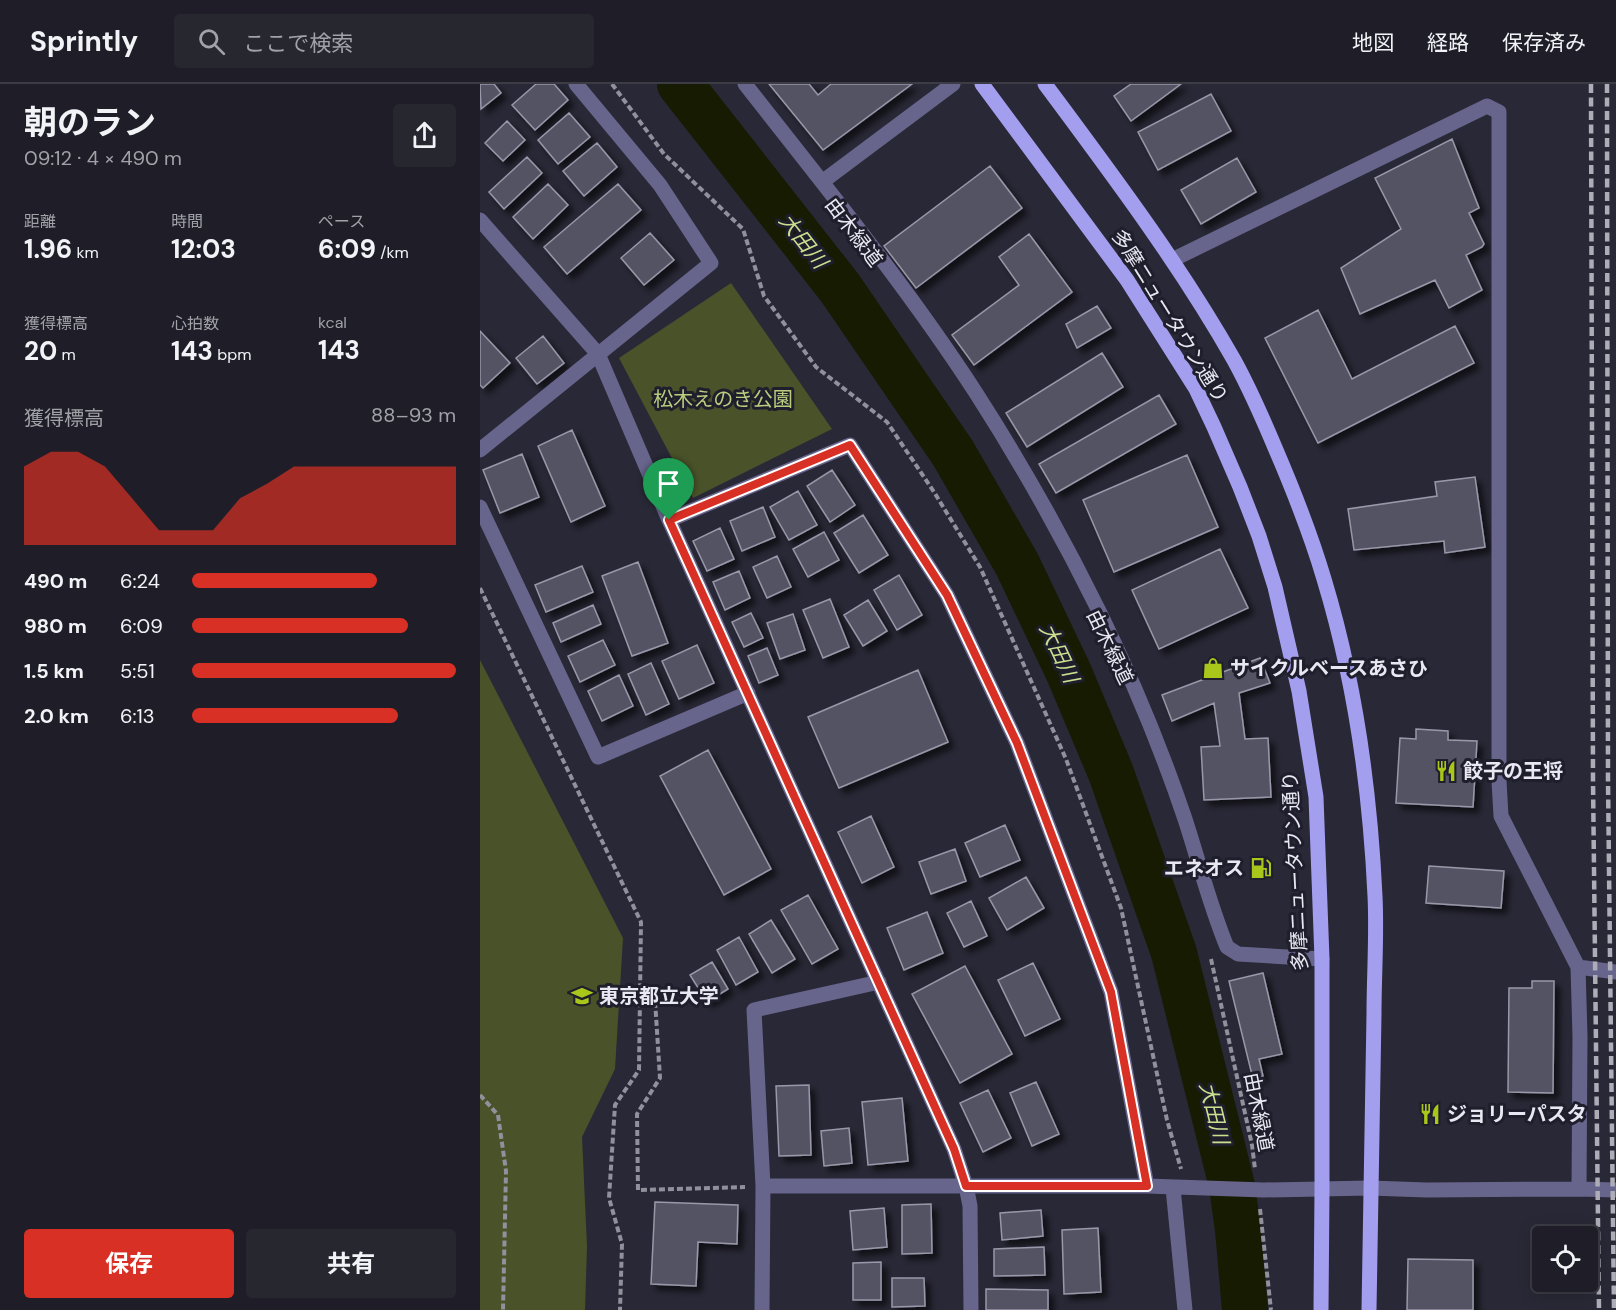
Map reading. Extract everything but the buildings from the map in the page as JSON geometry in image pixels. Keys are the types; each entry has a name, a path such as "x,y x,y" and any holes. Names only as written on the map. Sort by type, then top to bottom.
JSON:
{"main road":[{"name":"多摩ニュータウン通り","path":"982,84 1127,280 1196,389 1240,487 1275,587 1299,691 1316,797 1322,959 1321,1310"},
{"name":"多摩ニュータウン通り","path":"1045,84 1172,260 1234,361 1259,410 1305,521 1325,580 1344,653 1358,728 1369,813 1375,898 1369,1310"}],"street":[{"path":"480,450 711,263 660,185 576,84"},
{"path":"745,84 901,285 975,392 1052,520 1099,611 1167,767 1227,947 1238,954 1322,959"},
{"path":"822,182 954,84"},
{"path":"1172,260 1487,106 1499,112 1498,438 1501,816 1578,967 1579,1189"},
{"path":"480,220 598,354 669,520 954,1149 970,1206 971,1310"},
{"path":"669,520 850,445 947,595 1017,743 1111,992 1147,1186"},
{"path":"480,507 598,757 748,693"},
{"path":"1578,967 1616,972"},
{"path":"762,1310 763,1186 754,1010 879,982"},
{"path":"763,1186 1147,1186 1256,1189 1616,1190"},
{"path":"1173,1188 1185,1310"}],"path":[{"path":"480,588 641,922 639,1071 615,1105 609,1198 622,1244 620,1310"},
{"name":"由木緑道","path":"1210,958 1252,1145 1271,1310"},
{"path":"640,994 655,1000 660,1078 637,1114 639,1191 763,1186"},
{"path":"480,1095 498,1115 506,1171 503,1310"}],"green space":[{"name":"松木えのき公園","path":"731,283 832,429 693,498 619,358"},
{"name":"東京都立大学","path":"480,660 623,938 615,1069 582,1137 587,1246 585,1310 480,1310"}],"waterway":[{"name":"大田川","path":"680,84 840,288 953,453 1017,564 1069,673 1111,773 1174,953 1232,1186 1245,1310"}],"railway":[{"path":"1591,84 1593,780 1599,1310"},
{"path":"1607,84 1608,779 1614,1310"}],"place":[{"name":"サイクルベースあさひ","path":"1213,668"},
{"name":"餃子の王将","path":"1446,771"},
{"name":"エネオス","path":"1261,868"},
{"name":"東京都立大学","path":"582,996"},
{"name":"ジョリーパスタ","path":"1430,1114"}],"route":[{"path":"850,445 947,595 1017,743 1111,992 1147,1186 966,1186 954,1149 669,520 850,445"}]}
